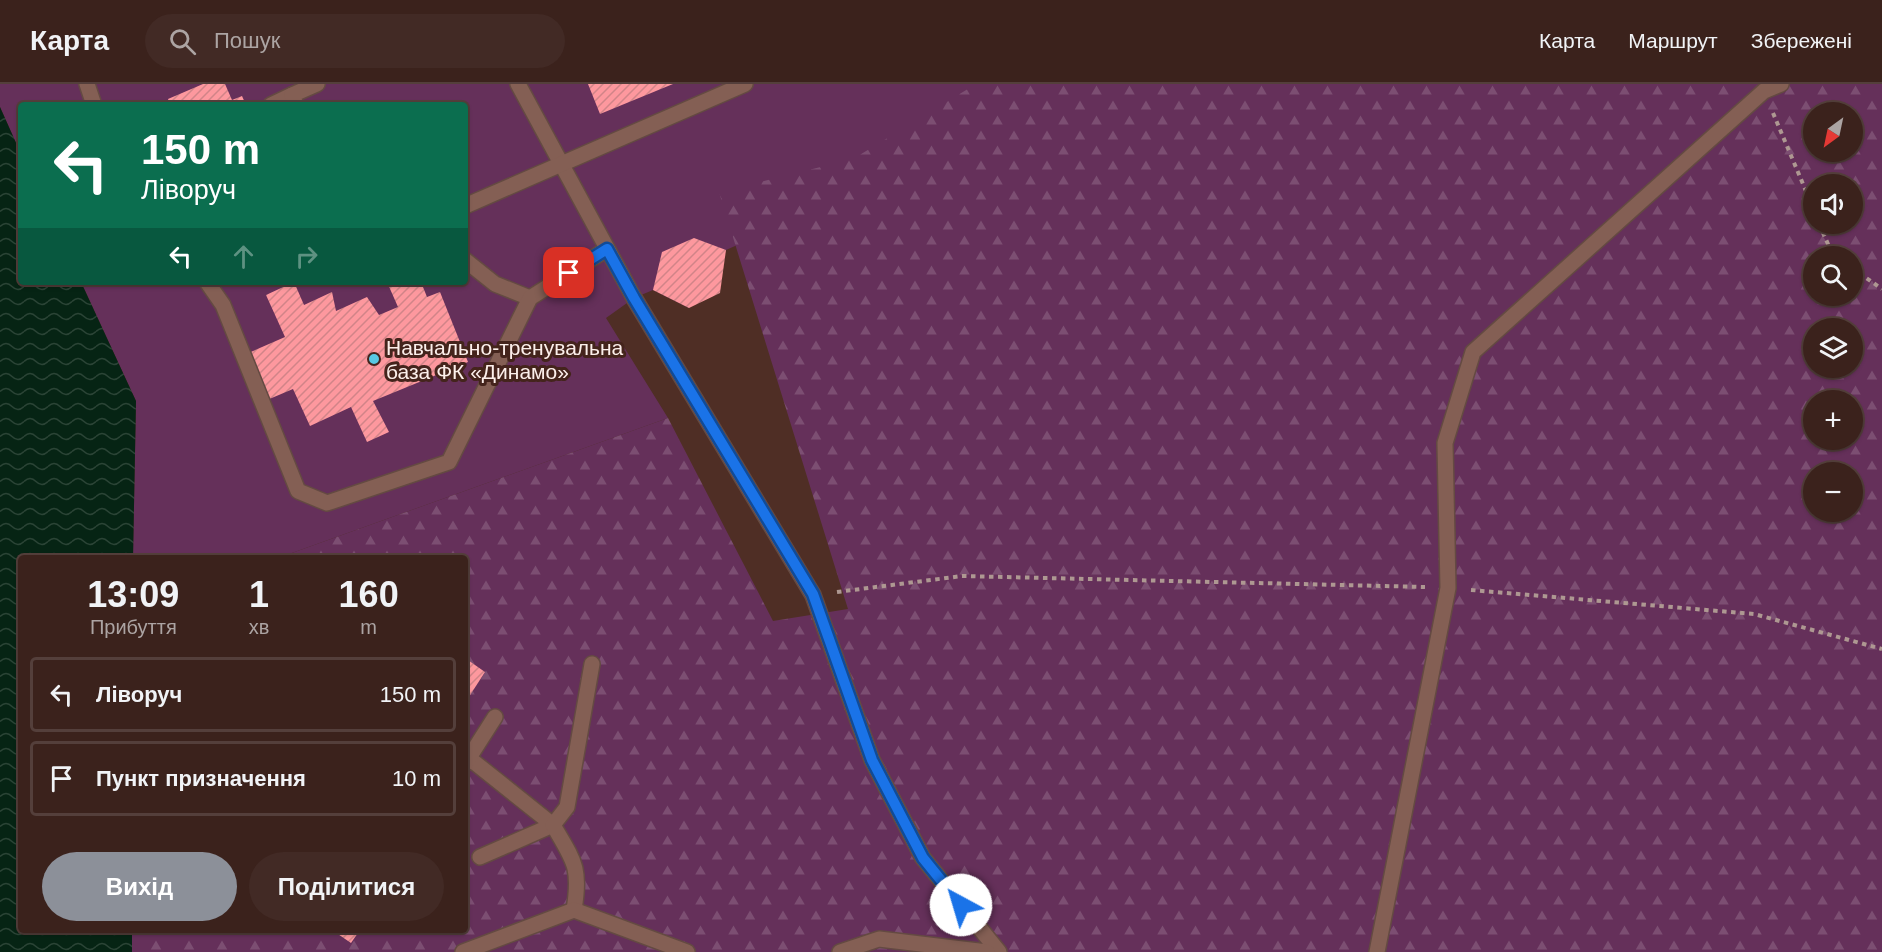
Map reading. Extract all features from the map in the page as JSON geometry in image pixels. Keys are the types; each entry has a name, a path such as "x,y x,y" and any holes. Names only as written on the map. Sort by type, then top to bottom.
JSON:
{"lane":[{"path":"87,84 93,102"},
{"path":"294,100 316,84"},
{"path":"518,84 634,298 813,594 872,760 923,858 999,952"},
{"path":"468,206 745,84"},
{"path":"1377,952 1448,588 1445,443 1473,352 1764,91 1781,84"},
{"path":"209,285 223,305 298,491 327,503 449,462 530,298 607,249"},
{"path":"468,262 495,284 530,298"},
{"path":"480,857 553,825 567,807 592,664"},
{"path":"468,759 495,717"},
{"path":"468,762 553,825 576,865 578,885 574,910"},
{"path":"463,952 574,910 687,952"},
{"path":"840,952 879,939 987,952"}],"path":[{"path":"1764,91 1803,184"},
{"path":"1863,276 1882,289"},
{"path":"813,594 962,576 1448,588 1754,614 1882,649"}],"green space":[{"name":"Навчально-тренувальна база ФК «Динамо»","path":"0,84 1211,84 760,235 726,250 689,308 653,290 634,298 606,318 668,418 286,555 133,555 136,401 82,285 468,285 468,102 18,102 18,147 0,107"},
{"path":"976,84 1882,84 1882,952 132,952 132,933 468,933 468,555 286,555 668,418 773,621 848,609 719,192 853,159"}],"water":[{"path":"0,107 18,147 18,285 82,285 136,401 133,555 18,555 18,933 132,933 132,952 0,952"}],"building":[{"path":"203,84 225,84 232,100 242,96 245,102 169,102 168,99"},
{"path":"588,84 673,84 600,114"},
{"path":"694,238 726,250 720,293 689,308 653,290 662,252"},
{"path":"288,285 295,285 304,305 332,292 336,311 367,297 379,315 398,307 388,285 422,285 427,297 440,292 468,362 373,401 389,432 367,442 351,407 310,426 293,389 267,400 246,354 285,337 266,295"},
{"path":"468,660 485,672 468,698"},
{"path":"336,933 358,933 351,943"}],"place":[{"name":"Навчально-тренувальна база ФК «Динамо»","path":"374,359"}],"route":[{"path":"569,273 607,249 634,298 813,594 872,760 923,858 961,905"}]}
